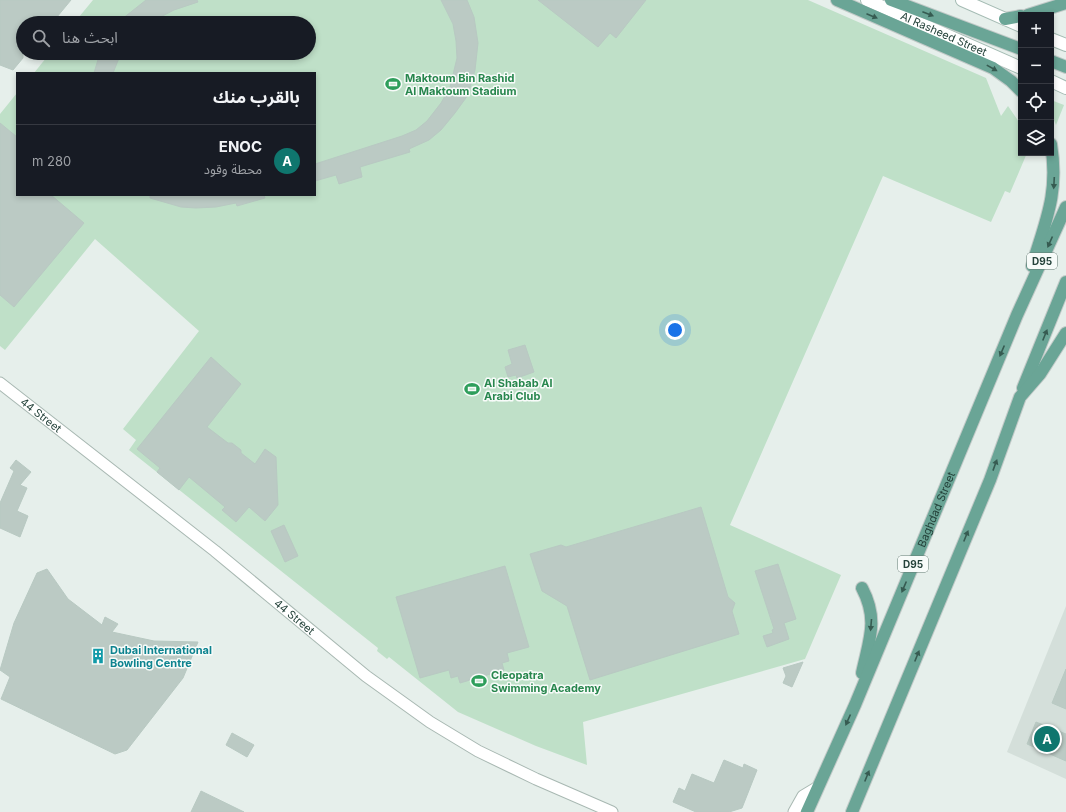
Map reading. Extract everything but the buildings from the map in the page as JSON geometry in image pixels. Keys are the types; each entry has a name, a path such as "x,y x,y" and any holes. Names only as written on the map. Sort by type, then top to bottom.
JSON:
{"main road":[{"path":"837,0 993,68 1018,88"},
{"name":"Al Rasheed Street","path":"867,0 1018,67"},
{"path":"891,0 1018,48"},
{"path":"962,0 1018,25"},
{"path":"1038,12 1066,3"},
{"path":"1005,19 1018,17"},
{"path":"1054,39 1066,45"},
{"path":"1054,62 1066,66"},
{"path":"1054,82 1066,88"},
{"path":"1017,315 1052,203 1054,183 1052,156"},
{"name":"Baghdad Street","path":"807,812 855,705 1017,315 1066,207"},
{"path":"852,812 990,480 1020,397 1066,282"},
{"path":"1020,397 1040,374 1066,333"},
{"path":"855,705 872,620 870,603 862,588"}],"street":[{"name":"44 Street","path":"0,383 226,560 366,676 430,722 478,751 536,779 612,812"},
{"path":"794,812 803,796 818,787"}],"shaded area":[{"path":"1066,606 1066,779 1007,752"}],"green space":[{"name":"Al Shabab Al Arabi Club","path":"93,0 808,0 986,78 1001,116 1008,106 1018,121 1018,156 1026,156 1010,193 1005,191 991,222 883,176 730,525 841,575 805,659 583,722 587,765 536,746 458,712 389,657 387,659 377,651 378,648 129,450 136,440 123,429 199,331 95,239 5,350 0,346 0,114 16,94 16,196 316,196 316,72 35,72 44,60 316,60 316,16 80,16"},
{"path":"1054,101 1064,105 1056,125 1054,120"}],"place":[{"name":"Maktoum Bin Rashid Al Maktoum Stadium","path":"393,84"},
{"name":"Al Shabab Al Arabi Club","path":"472,389"},
{"name":"Dubai International Bowling Centre","path":"98,656"},
{"name":"Cleopatra Swimming Academy","path":"479,681"},
{"name":"ENOC","path":"1047,739"}]}
